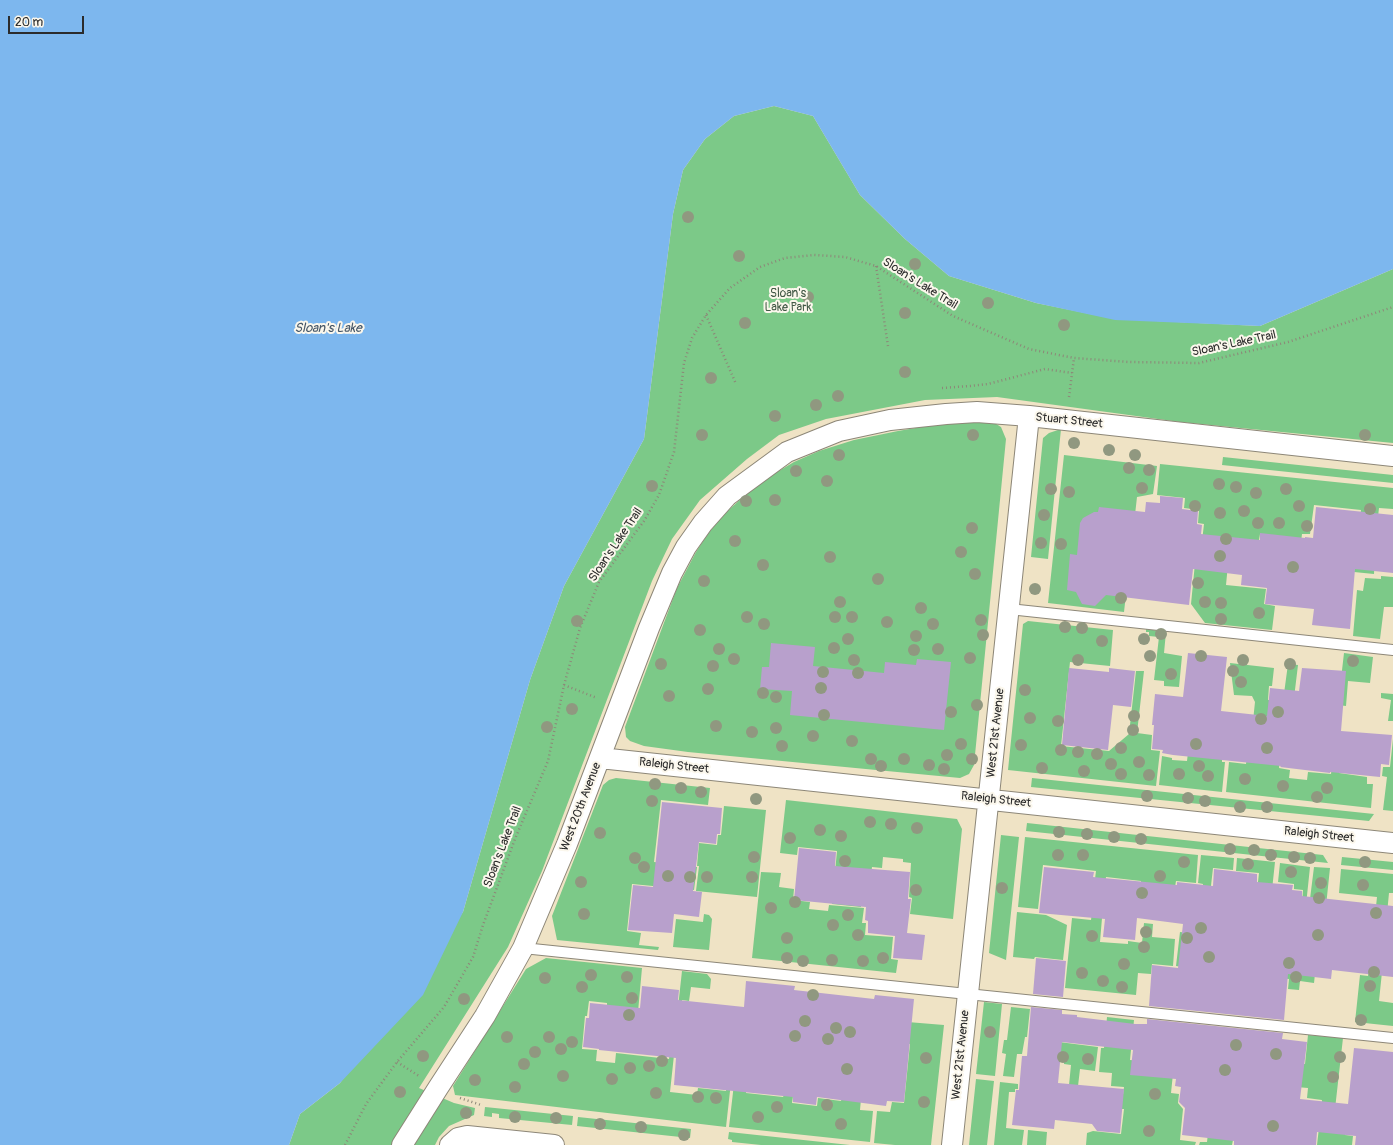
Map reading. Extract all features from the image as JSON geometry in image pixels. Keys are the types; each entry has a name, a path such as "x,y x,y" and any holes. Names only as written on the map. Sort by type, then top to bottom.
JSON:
{"street":[{"name":"Stuart Street","path":"757,473 787,452 846,429 890,420 982,412 1393,456"},
{"name":"West 21st Avenue","path":"952,1145 1029,416"},
{"name":"West 20th Avenue","path":"402,1145 485,1016 524,948 567,844 619,706 672,573 686,547 703,523 727,496 757,473"},
{"name":"Raleigh Street","path":"600,758 1393,843"},
{"path":"450,1145 458,1138 467,1136 554,1145"}],"lane":[{"path":"1009,609 1393,650"},
{"path":"524,948 1393,1038"}],"path":[{"name":"Sloan's Lake Trail","path":"345,1145 366,1104 397,1062 444,1007 473,957 483,925 515,839 548,760 564,685 580,628 599,582 644,521 659,495 674,452 684,363 692,338 706,315 730,288 760,267 785,258 814,255 845,257 876,266 953,316 1029,349 1074,358 1129,362 1198,364 1288,342 1393,307"},
{"path":"876,266 888,346"},
{"path":"706,315 736,384"},
{"path":"1066,420 1074,358"},
{"path":"942,388 988,384 1045,369 1072,373"},
{"path":"564,685 619,706"}],"green space":[{"name":"Sloan's Lake Park","path":"774,106 813,116 860,195 905,239 949,276 1036,303 1115,319 1260,326 1393,269 1393,443 1180,422 997,397 925,400 826,419 779,435 747,459 700,500 672,539 652,581 542,871 508,947 419,1088 454,1103 475,1108 474,1115 449,1126 439,1137 435,1145 289,1145 300,1114 340,1083 463,912 530,680 564,586 644,439 673,214 683,170 705,139 734,116"},
{"path":"993,422 1001,427 1006,439 974,765 969,774 960,778 688,752 644,746 630,741 626,737 625,727 677,588 696,552 723,515 752,489 772,475 794,462 819,451 854,440 898,431 939,424"},
{"path":"1061,429 1048,559 1031,557 1043,438 1049,433"},
{"path":"1064,455 1157,466 1153,494 1137,497 1124,612 1048,603"},
{"path":"1223,457 1393,475 1393,483 1222,465"},
{"path":"1160,464 1393,488 1393,509 1379,508 1374,574 1354,572 1361,510 1314,505 1310,534 1302,534 1297,575 1260,534 1259,540 1201,550 1204,524 1198,523 1199,510 1184,508 1185,498 1157,495"},
{"path":"1196,553 1229,554 1226,585 1266,589 1264,604 1275,606 1272,630 1205,623 1191,604"},
{"path":"1381,576 1393,577 1393,607 1384,607 1380,639 1353,636 1357,590 1363,591 1365,578 1381,579"},
{"path":"1028,621 1113,630 1110,666 1070,662 1061,746 1109,751 1129,734 1136,671 1144,671 1137,733 1152,735 1151,750 1160,751 1156,786 1008,770 1023,624"},
{"path":"1146,629 1166,632 1164,653 1182,656 1179,687 1164,686 1164,681 1154,680 1159,637 1149,636 1149,632 1146,632"},
{"path":"1344,653 1373,657 1370,683 1348,681 1346,706 1338,705"},
{"path":"1230,663 1274,668 1272,686 1269,686 1268,700 1283,701 1288,664 1298,665 1290,731 1253,721 1255,702 1252,696 1234,695"},
{"path":"1381,693 1393,694 1393,721 1388,721 1391,700 1381,698"},
{"path":"1192,719 1222,758 1222,762 1225,762 1222,792 1159,785 1162,756 1172,758 1172,760 1187,761"},
{"path":"1283,733 1279,768 1290,770 1289,778 1307,780 1308,772 1331,774 1335,738 1343,739 1339,773 1367,777 1367,784 1373,784 1371,808 1226,792 1229,762 1246,764 1247,756"},
{"path":"1393,739 1393,811 1383,810 1387,777 1382,776 1383,767 1390,767"},
{"path":"616,778 710,788 708,805 661,800 654,862 697,867 694,890 632,884 627,931 641,933 639,945 659,947 658,950 557,940 552,916 603,785 609,780"},
{"path":"1032,778 1374,814 1369,821 1031,787"},
{"path":"786,800 957,819 962,829 953,919 910,914 912,898 909,897 911,863 903,862 903,859 883,857 882,868 872,867 870,885 863,887 861,907 832,904 837,851 798,847 797,855 780,853"},
{"path":"724,806 766,810 757,897 696,891 699,866 697,866 699,843 717,845 718,835 721,835"},
{"path":"1027,823 1323,855 1328,863 1026,831"},
{"path":"1001,835 1019,837 1006,960 989,953"},
{"path":"1025,837 1198,855 1196,883 1176,881 1175,887 1140,897 1141,881 1106,877 1103,904 1092,903 1096,871 1043,865 1038,909 1018,907"},
{"path":"1201,855 1234,858 1233,870 1213,868 1204,948 1190,968 1176,966 1180,932 1198,934 1203,884 1198,883"},
{"path":"1342,857 1393,862 1393,870 1341,865"},
{"path":"1237,858 1275,862 1263,974 1250,953 1259,873 1236,871"},
{"path":"1280,863 1310,867 1306,905 1302,905 1303,890 1294,889 1294,884 1278,882"},
{"path":"1314,867 1330,868 1322,944 1309,907"},
{"path":"1341,869 1393,874 1393,893 1389,893 1383,955 1371,953 1377,897 1339,893"},
{"path":"761,872 781,873 779,887 794,889 793,900 810,902 809,909 828,911 829,905 864,908 862,923 866,923 865,935 893,937 891,959 898,960 896,973 752,958"},
{"path":"1093,905 1103,906 1100,942 1128,944 1128,941 1142,943 1144,923 1153,924 1152,937 1175,939 1173,966 1152,964 1151,974 1138,973 1136,995 1065,988 1072,918 1091,920"},
{"path":"1017,912 1046,915 1067,925 1063,960 1035,957 1034,959 1013,957"},
{"path":"704,914 709,915 712,919 709,950 673,947 676,919 703,922"},
{"path":"1318,947 1314,983 1300,981 1299,990 1288,989 1289,979 1267,977"},
{"path":"1370,955 1382,972 1379,1001 1393,1003 1393,1026 1355,1022 1360,975 1368,976"},
{"path":"546,958 642,968 637,1023 607,1006 607,1003 589,1001 587,1016 585,1016 582,1049 597,1050 596,1061 615,1063 616,1053 669,1059 674,1017 678,1018 670,1092 697,1095 698,1088 726,1091 734,1022 735,1046 726,1127 455,1095 453,1086 526,969"},
{"path":"682,971 707,974 711,979 710,989 691,987 689,1001 682,1000 680,1017 677,1016"},
{"path":"984,1002 1002,1004 995,1076 976,1074"},
{"path":"1011,1007 1030,1009 1027,1037 1025,1037 1022,1054 1017,1054 1014,1077 1003,1076 1006,1054 1002,1053 1004,1040 1007,1040"},
{"path":"1107,1017 1134,1020 1130,1060 1174,1064 1171,1093 1179,1094 1178,1103 1183,1109 1180,1140 1196,1142 1195,1145 1086,1145 1087,1133 1093,1131 1121,1134 1124,1109 1121,1109 1124,1087 1111,1086 1112,1073 1099,1072 1101,1048 1104,1048"},
{"path":"871,1019 944,1025 931,1145 895,1145 874,1143 877,1111 890,1112 892,1102 904,1103 910,1044 885,1041"},
{"path":"1308,1035 1343,1038 1335,1109 1321,1108 1322,1100 1307,1098 1308,1088 1285,1086 1279,1062 1305,1064"},
{"path":"1059,1042 1098,1047 1095,1071 1080,1069 1078,1086 1069,1085 1071,1065 1064,1064 1064,1056 1058,1055"},
{"path":"750,1047 746,1093 783,1097 784,1095 793,1096 792,1103 817,1106 818,1098 841,1101 842,1097 861,1099 860,1110 873,1111 870,1142 729,1127 738,1049"},
{"path":"976,1079 994,1081 987,1145 969,1145"},
{"path":"1000,1082 1018,1084 1018,1089 1015,1089 1015,1092 1009,1092 1006,1128 1024,1130 1022,1145 994,1145"},
{"path":"485,1107 573,1116 572,1125 499,1118 499,1114 492,1113 492,1117 484,1116"},
{"path":"1321,1110 1348,1113 1345,1135 1353,1136 1352,1145 1317,1145"},
{"path":"1210,1116 1233,1140 1232,1145 1199,1145 1200,1142 1207,1142"},
{"path":"578,1117 691,1129 690,1138 577,1126"},
{"path":"1028,1130 1047,1132 1046,1145 1027,1145"},
{"path":"729,1132 850,1145 761,1145 732,1142 732,1140 728,1139"}],"water":[{"name":"Sloan's Lake","path":"0,0 1393,0 1393,269 1260,326 1115,320 1036,303 949,276 905,239 860,195 813,116 774,106 734,116 705,139 683,170 673,214 644,439 564,586 530,680 463,912 423,995 340,1083 300,1114 289,1145 0,1145"}],"building":[{"path":"1160,496 1183,498 1182,509 1198,511 1197,524 1202,525 1201,534 1260,540 1260,533 1313,538 1316,507 1393,515 1393,573 1355,569 1350,629 1312,625 1314,609 1265,604 1267,588 1241,585 1242,575 1193,569 1189,605 1106,595 1095,606 1082,604 1076,592 1067,590 1070,554 1077,555 1080,523 1083,518 1094,512 1098,512 1099,507 1145,512 1146,502 1160,503"},
{"path":"771,643 815,647 813,666 884,673 885,662 916,665 917,659 951,662 944,730 790,715 792,691 760,689 762,667 769,667"},
{"path":"1188,653 1227,657 1221,711 1267,716 1270,688 1299,691 1302,668 1346,671 1341,731 1392,735 1389,765 1381,764 1380,777 1330,773 1280,767 1281,766 1173,755 1162,753 1163,750 1152,749 1154,725 1152,725 1155,694 1183,697"},
{"path":"1069,668 1109,672 1109,668 1135,671 1131,707 1113,705 1108,750 1062,745"},
{"path":"662,802 722,808 720,834 717,834 716,844 699,842 693,891 702,892 699,917 674,914 672,933 628,930 633,885 653,887"},
{"path":"799,848 836,852 835,866 910,872 908,899 911,899 907,933 925,935 922,960 893,958 895,936 868,933 868,921 865,920 866,907 794,900"},
{"path":"1044,867 1094,872 1093,877 1177,885 1177,882 1213,886 1214,869 1257,874 1257,882 1293,885 1292,890 1302,891 1302,896 1393,906 1393,977 1332,970 1331,979 1288,974 1284,1020 1149,1006 1152,965 1178,968 1183,924 1137,918 1135,940 1103,937 1105,919 1039,913"},
{"path":"1036,958 1066,961 1063,997 1033,994"},
{"path":"746,981 795,986 794,990 874,999 875,995 914,999 904,1102 887,1101 886,1106 817,1097 816,1105 793,1102 793,1097 674,1085 676,1058 583,1047 586,1018 589,1018 590,1003 640,1008 642,986 679,990 678,1000 744,1007"},
{"path":"1031,1007 1062,1010 1062,1014 1077,1015 1077,1017 1135,1024 1147,1024 1147,1019 1283,1033 1282,1039 1307,1042 1300,1099 1348,1104 1354,1048 1393,1052 1393,1145 1355,1145 1356,1136 1317,1132 1316,1145 1234,1145 1234,1141 1182,1135 1185,1108 1179,1102 1181,1087 1175,1086 1176,1079 1130,1075 1133,1050 1062,1042 1058,1083 1124,1089 1120,1133 1097,1131 1092,1124 1055,1120 1054,1129 1012,1125 1016,1090 1019,1090 1022,1056 1027,1056"}]}
